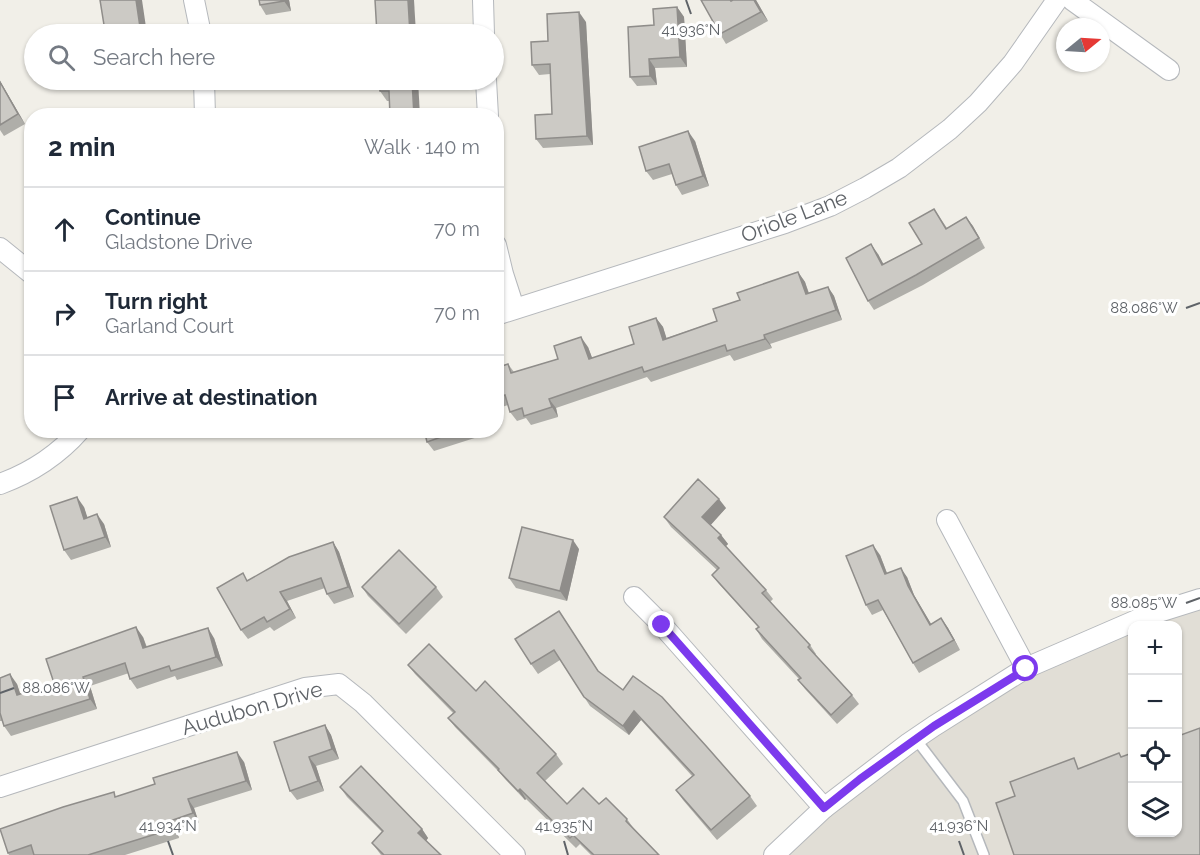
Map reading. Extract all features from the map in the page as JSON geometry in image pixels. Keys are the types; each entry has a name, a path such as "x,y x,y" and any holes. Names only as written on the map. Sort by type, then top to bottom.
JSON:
{"street":[{"path":"194,0 199,24"},
{"path":"483,0 484,24"},
{"name":"Oriole Lane","path":"505,311 785,223 830,206 866,188 906,163 950,129 978,103 1014,63 1057,0"},
{"path":"1072,0 1169,70"},
{"path":"204,90 205,108"},
{"path":"487,90 488,108"},
{"path":"0,248 24,268"},
{"path":"504,292 505,311"},
{"path":"0,484 30,470 72,438"},
{"path":"947,520 1026,669"},
{"path":"634,597 662,625 824,808"},
{"path":"774,855 824,808 915,738 1026,669 1146,616 1200,599"},
{"name":"Audubon Drive","path":"0,787 305,688 339,684 363,703 515,855"}],"lane":[{"path":"915,738 963,801 984,855"}],"shaded area":[{"path":"1200,609 1200,855 789,855 820,824 917,748 1029,676 1128,634 1128,837 1182,837 1182,621 1162,621"}],"building":[{"path":"100,0 136,0 140,24 104,24"},
{"path":"259,0 284,0 284,1 260,5"},
{"path":"375,0 408,0 409,24 376,24"},
{"path":"701,0 754,0 761,12 720,34"},
{"path":"677,7 680,57 649,59 650,76 630,77 628,27 654,25 653,9"},
{"path":"579,12 587,136 536,139 535,115 552,114 550,64 532,65 531,42 548,41 547,14"},
{"path":"0,82 18,114 0,125"},
{"path":"413,90 414,108 390,108 389,91 380,91"},
{"path":"688,131 703,176 676,185 669,164 646,171 639,147"},
{"path":"934,209 946,229 966,217 979,238 868,301 846,258 871,244 882,265 922,244 909,223"},
{"path":"798,272 806,294 828,287 836,310 764,335 765,339 727,351 725,345 644,372 642,367 549,399 552,407 524,416 522,408 510,412 504,395 504,365 508,364 511,373 558,359 554,346 581,337 589,359 634,344 629,327 656,318 663,340 717,321 713,309 740,300 737,293"},
{"path":"426,438 438,438 427,442"},
{"path":"698,479 719,499 702,517 721,535 718,538 766,590 762,593 852,695 831,715 798,680 801,678 756,629 759,627 712,575 719,568 664,517"},
{"path":"77,497 84,519 97,514 105,537 64,550 50,506"},
{"path":"522,527 573,540 560,591 509,578"},
{"path":"333,542 348,587 327,594 321,578 280,592 290,609 267,622 264,617 241,630 217,588 243,573 247,581 289,557"},
{"path":"873,545 885,574 901,568 908,586 930,625 941,618 954,640 913,663 878,600 866,605 846,556"},
{"path":"399,550 436,587 399,624 362,587"},
{"path":"559,611 598,671 623,690 633,676 662,697 750,796 711,830 676,790 694,775 634,711 623,726 584,697 554,650 531,664 515,639"},
{"path":"136,627 143,648 208,628 216,657 171,671 169,666 130,679 125,663 83,677 90,699 4,726 0,713 0,678 10,674 17,695 54,683 46,659"},
{"path":"429,644 476,691 485,681 556,754 537,773 567,804 583,788 599,804 606,798 659,855 594,855 573,835 570,838 520,789 518,791 448,718 455,712 408,665"},
{"path":"325,725 332,749 309,757 318,781 290,791 274,742"},
{"path":"1200,728 1200,855 1014,855 996,803 1015,796 1010,782 1074,758 1078,769 1119,753 1121,757 1128,754 1128,837 1182,837 1182,735"},
{"path":"237,752 246,781 188,799 193,813 170,821 172,829 88,855 34,855 31,845 8,853 0,829 114,792 115,797 155,784 153,778"},
{"path":"361,766 422,829 418,833 441,855 384,855 372,843 383,831 340,787"}],"route":[{"path":"662,625 824,808 909,743 1026,669"}]}
